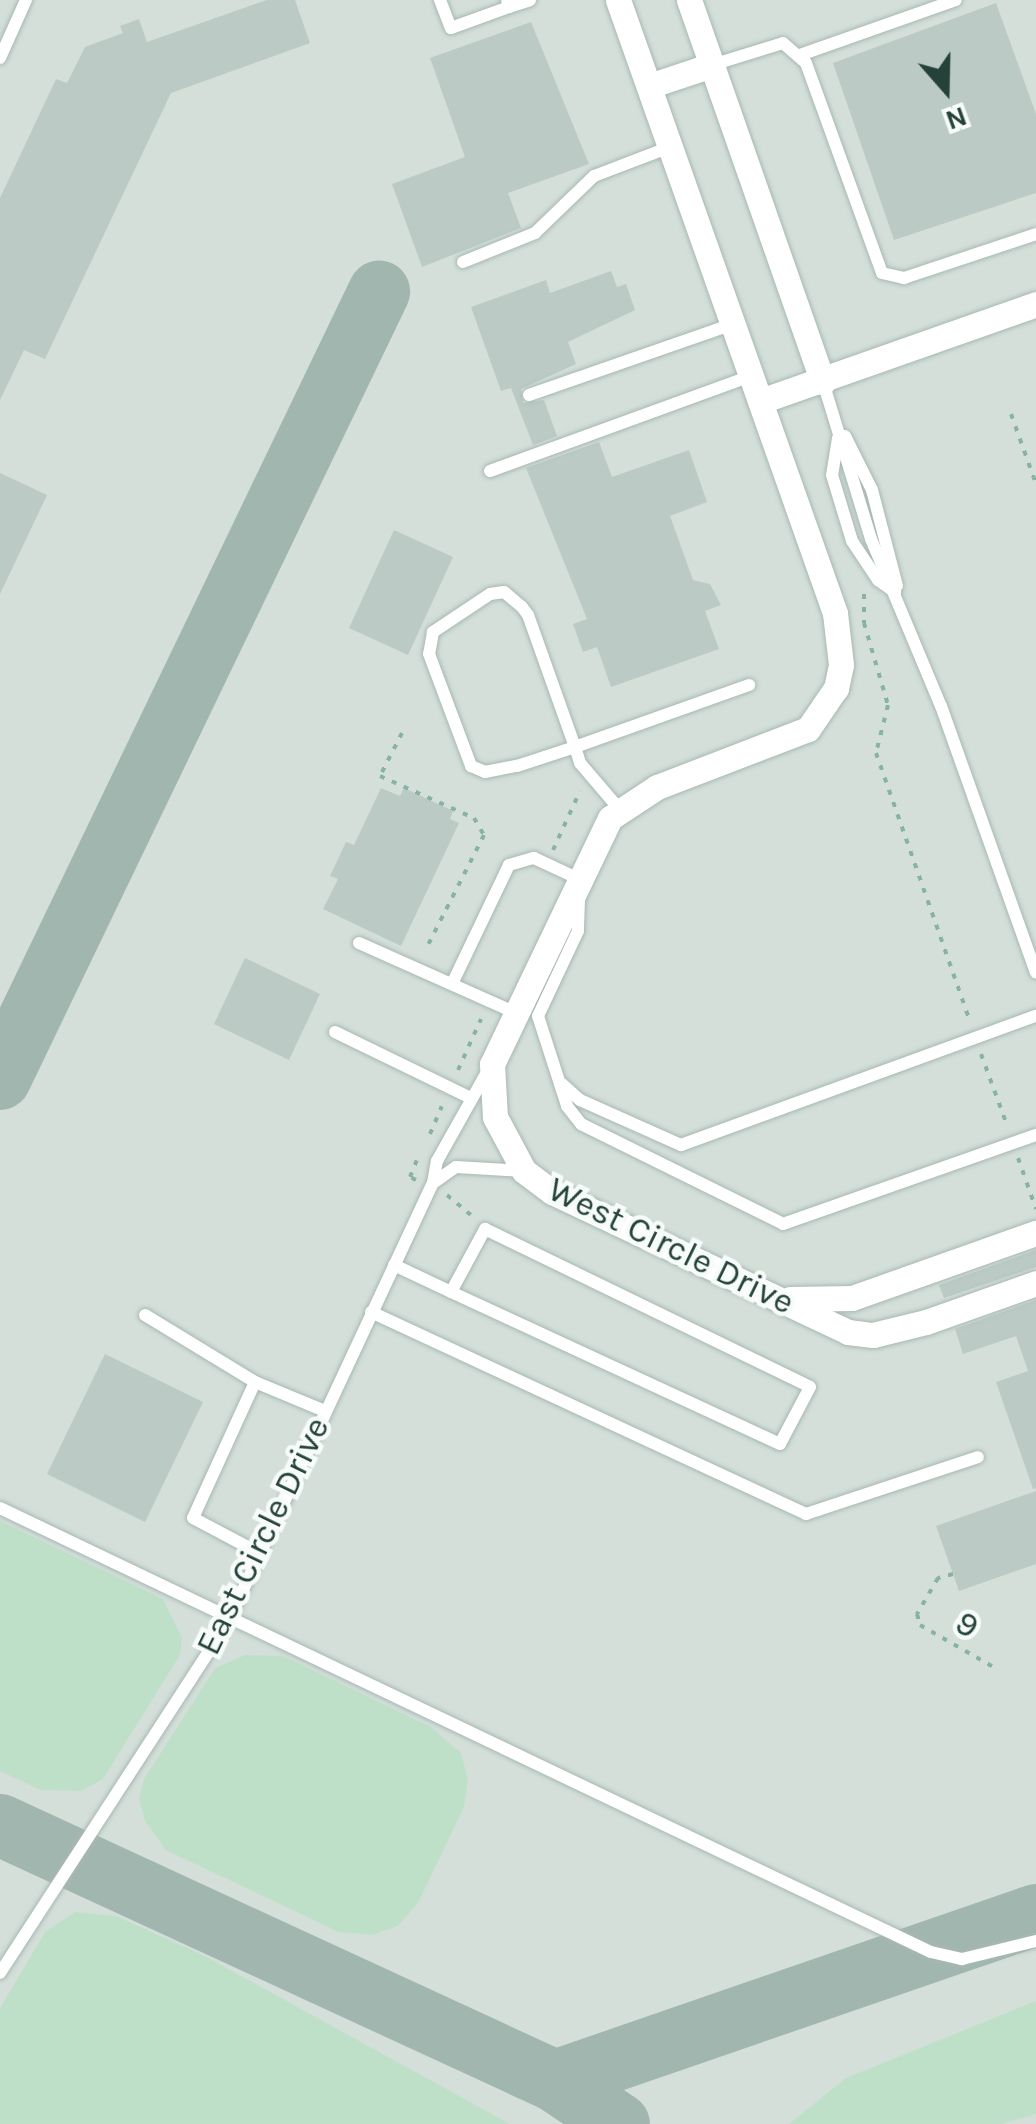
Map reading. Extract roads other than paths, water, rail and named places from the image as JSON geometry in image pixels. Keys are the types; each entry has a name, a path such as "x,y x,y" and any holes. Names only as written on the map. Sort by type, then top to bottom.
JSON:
{"street":[{"name":"West Circle Drive","path":"618,0 835,613 841,651 836,688 808,729 791,740 657,788 621,812 604,829 492,1064 495,1116 524,1171 552,1192 848,1332 873,1335 1036,1284"},
{"path":"689,0 823,382"},
{"path":"648,86 712,65"},
{"path":"760,401 1036,304"},
{"path":"780,1298 852,1298 1036,1233"}],"lane":[{"path":"0,58 26,0"},
{"path":"440,0 451,28 508,4 530,0"},
{"path":"800,55 956,0"},
{"path":"712,65 762,44 783,43 800,55 882,273 904,278 1036,234"},
{"path":"463,262 535,233 577,185 670,147"},
{"path":"529,395 732,324"},
{"path":"490,470 751,376"},
{"path":"823,382 840,426 846,470 941,706 1036,973"},
{"path":"621,812 590,781 575,747 528,615 513,600 490,594 433,632 429,654 471,766 500,770 575,747 749,685"},
{"path":"455,978 509,865 534,858 580,876 578,931 538,1016 556,1076 581,1124 783,1224 1036,1135"},
{"path":"359,943 455,978 516,1013"},
{"path":"556,1076 580,1100 681,1145 1036,1016"},
{"path":"335,1032 469,1097"},
{"name":"East Circle Drive","path":"0,1973 229,1620 433,1183 469,1097 492,1064"},
{"path":"433,1183 456,1167 524,1171"},
{"path":"394,1265 452,1292 780,1444 810,1387 485,1229 452,1292"},
{"path":"371,1312 806,1514 978,1457"},
{"path":"146,1315 255,1382 325,1411"},
{"path":"255,1382 193,1518 259,1552"},
{"path":"0,1508 931,1952 962,1959 1036,1941"}]}
